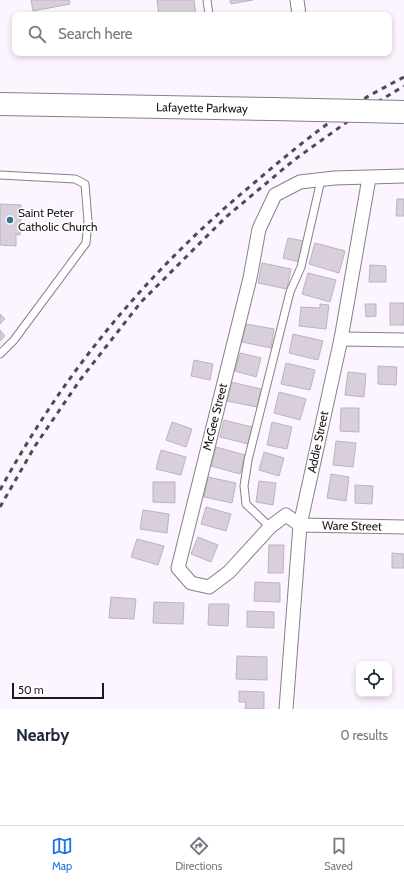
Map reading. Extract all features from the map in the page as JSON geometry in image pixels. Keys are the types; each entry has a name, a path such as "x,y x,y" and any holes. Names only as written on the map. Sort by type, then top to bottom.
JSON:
{"highway":[{"name":"Lafayette Parkway","path":"0,104 404,112"}],"street":[{"path":"297,0 299,12"},
{"name":"McGee Street","path":"300,525 286,515 270,527 229,572 209,587 191,583 178,568 250,278 259,229 275,195 300,182 404,176"},
{"name":"Addie Street","path":"286,709 300,525 341,339 369,178"},
{"path":"341,339 404,340"},
{"name":"Ware Street","path":"300,525 404,527"}],"lane":[{"path":"207,0 209,12"},
{"path":"0,175 75,179 85,184 88,221 86,243 14,340 0,354"},
{"path":"270,527 246,504 244,486 248,460 290,292 301,268 321,180"}],"building":[{"path":"31,0 69,0 70,4 33,11"},
{"path":"157,0 194,0 196,12 159,12"},
{"path":"230,0 253,0 231,4"},
{"path":"397,199 404,199 404,216 396,216"},
{"name":"Saint Peter Catholic Church","path":"0,204 21,205 20,235 16,234 16,246 0,245"},
{"path":"288,238 304,241 299,262 283,258"},
{"path":"315,243 345,251 339,273 309,264"},
{"path":"262,263 291,269 287,289 258,283"},
{"path":"370,265 386,266 386,282 369,282"},
{"path":"308,273 336,280 330,302 302,294"},
{"path":"390,303 404,303 404,325 390,325"},
{"path":"320,304 329,305 326,329 299,326 301,307 320,308"},
{"path":"365,304 376,304 376,316 366,317"},
{"path":"0,314 5,319 0,324"},
{"path":"246,324 274,329 271,348 242,342"},
{"path":"0,330 5,336 0,341"},
{"path":"293,334 323,341 318,360 289,353"},
{"path":"240,353 261,358 256,377 235,371"},
{"path":"194,360 213,364 210,380 191,376"},
{"path":"286,363 315,370 310,390 281,384"},
{"path":"378,366 397,367 396,385 378,384"},
{"path":"348,372 366,374 364,397 345,395"},
{"path":"231,382 261,389 257,407 227,401"},
{"path":"279,392 306,399 300,420 274,413"},
{"path":"341,408 359,408 359,432 340,431"},
{"path":"224,420 252,427 248,444 220,437"},
{"path":"172,422 192,429 186,447 166,440"},
{"path":"272,422 292,427 287,449 267,445"},
{"path":"336,441 356,443 353,467 333,465"},
{"path":"216,447 245,455 240,474 211,466"},
{"path":"161,450 186,457 181,475 156,469"},
{"path":"264,452 284,458 279,476 259,470"},
{"path":"331,474 349,477 346,501 327,498"},
{"path":"208,477 236,483 232,503 204,497"},
{"path":"259,481 276,483 273,505 256,502"},
{"path":"153,482 175,482 175,503 153,502"},
{"path":"355,485 373,486 372,504 355,503"},
{"path":"206,507 231,514 226,531 201,524"},
{"path":"143,510 169,514 167,533 140,529"},
{"path":"198,537 218,545 211,562 191,554"},
{"path":"137,539 164,546 158,565 131,557"},
{"path":"269,545 284,545 283,573 268,573"},
{"path":"392,553 404,554 404,568 392,568"},
{"path":"255,582 280,583 280,602 254,601"},
{"path":"111,597 136,599 134,619 109,618"},
{"path":"154,602 184,603 183,624 153,623"},
{"path":"209,604 229,604 228,626 208,625"},
{"path":"247,611 274,612 274,628 247,627"},
{"path":"237,656 267,657 267,680 236,679"},
{"path":"239,691 264,692 264,709 245,709 246,702 239,702"}],"railway":[{"path":"0,490 53,403 81,363 144,287 179,251 215,216 305,141 359,102 404,77"},
{"path":"0,507 35,446 80,380 141,302 226,217 294,160 361,112 404,86"}],"place":[{"name":"Saint Peter Catholic Church","path":"10,220"}]}
